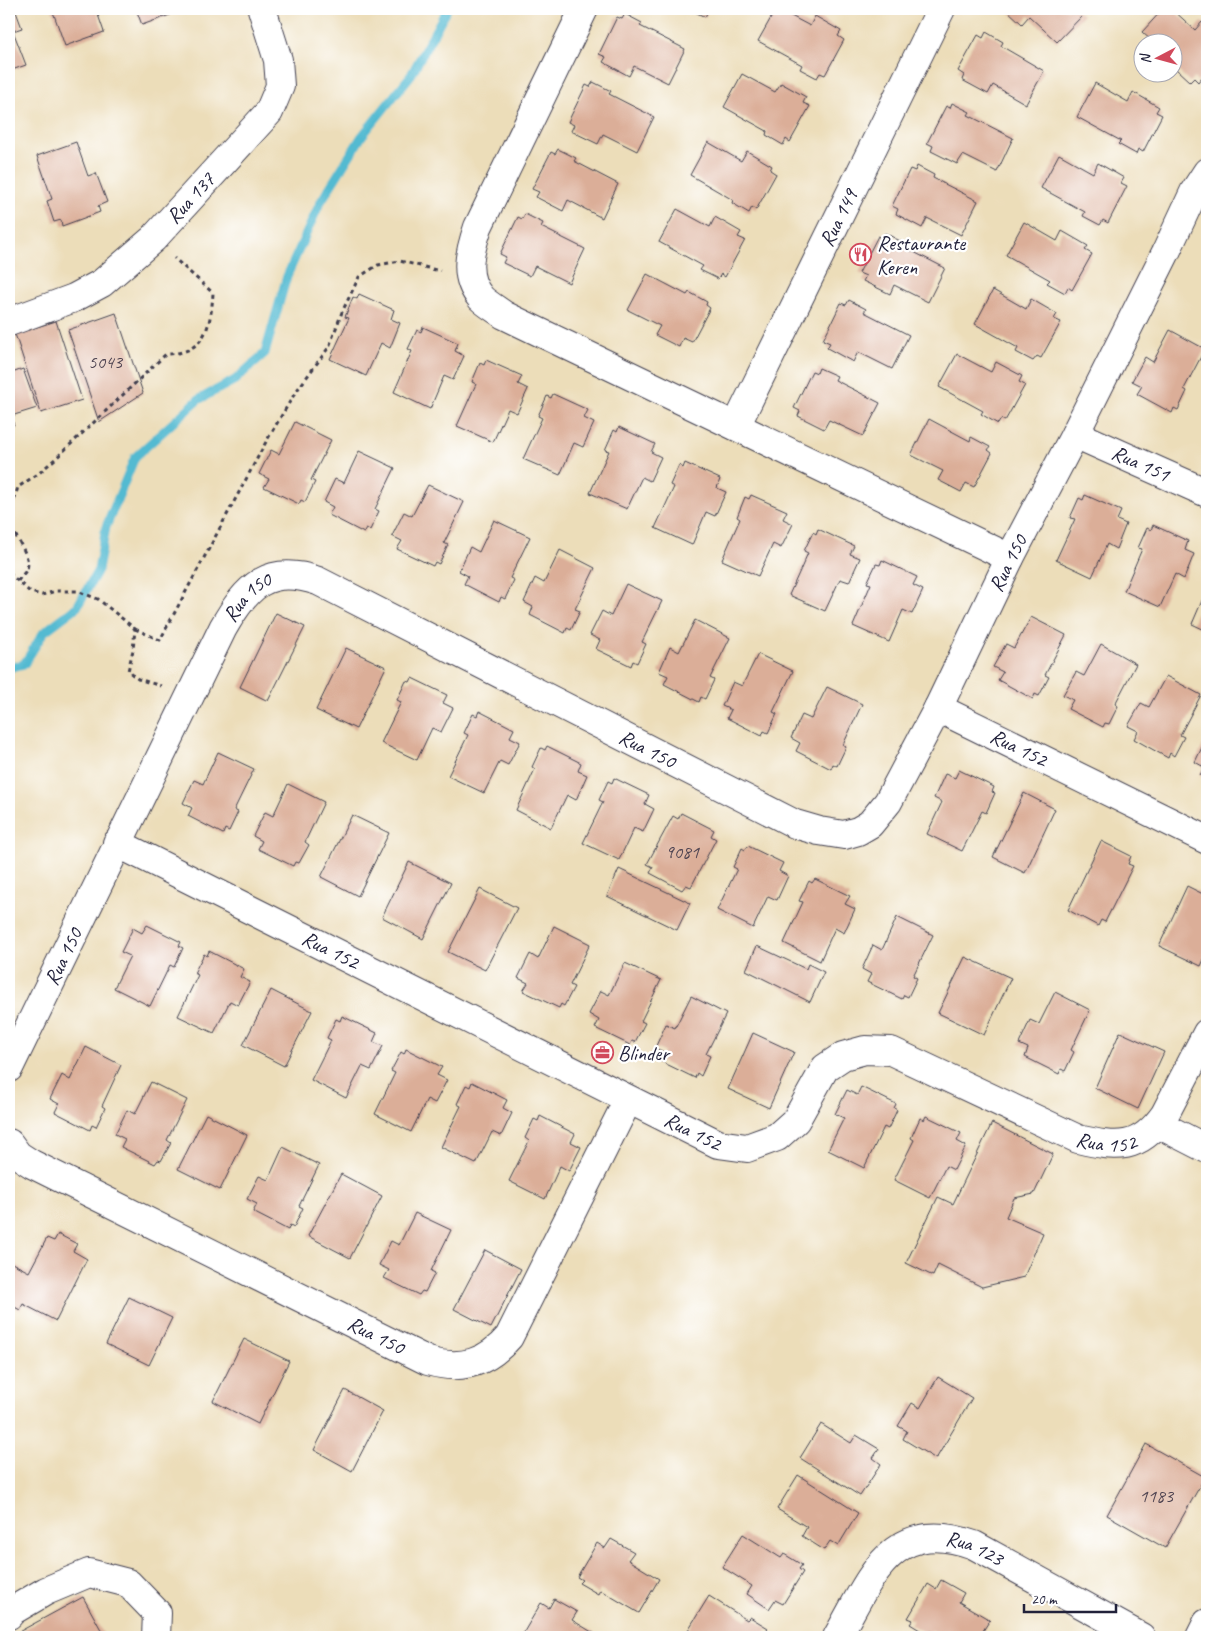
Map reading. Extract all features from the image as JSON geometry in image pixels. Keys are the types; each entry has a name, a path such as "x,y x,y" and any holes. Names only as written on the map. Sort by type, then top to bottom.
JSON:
{"street":[{"name":"Rua 137","path":"9,322 74,298 102,283 153,239 270,112 280,86 278,60 262,9"},
{"path":"584,9 478,226 470,251 468,270 472,286 482,299 504,315 1010,558"},
{"name":"Rua 149","path":"736,426 941,9"},
{"name":"Rua 150","path":"9,1068 117,843 235,606 252,587 270,577 285,574 303,576 318,581 795,824 819,831 844,835 858,831 870,824 888,802 938,708 1010,558 1075,434 1194,192 1207,172"},
{"name":"Rua 151","path":"1075,434 1207,493"},
{"name":"Rua 152","path":"938,708 1207,840"},
{"name":"Rua 152","path":"117,843 718,1144 747,1148 777,1137 796,1120 825,1068 843,1056 865,1050 891,1050 1078,1140 1108,1146 1126,1145 1141,1138 1158,1124 1207,1032"},
{"name":"Rua 150","path":"9,1144 18,1154 32,1164 428,1361 444,1366 461,1365 488,1357 499,1349 509,1337 628,1100"},
{"path":"1158,1124 1207,1149"},
{"name":"Rua 123","path":"838,1637 882,1561 894,1550 908,1543 924,1537 940,1536 974,1544 1141,1637"},
{"path":"9,1615 12,1611 46,1590 89,1573 128,1583 156,1613 156,1637"},
{"path":"1200,1637 1207,1623"}],"path":[{"path":"18,581 26,571 28,563 21,544 14,535 11,522 11,512 18,487 38,474 55,459 166,354 181,354 203,340 213,293 153,239"},
{"path":"9,573 30,592 42,595 56,591 77,592 98,599 135,629 160,640 266,440 295,393 329,347 342,312 359,277 378,265 400,261 447,273 472,286"},
{"path":"135,629 128,671 138,679 190,695"}],"building":[{"path":"9,9 15,9 22,28 13,31 26,65 9,71"},
{"path":"52,9 96,9 104,32 65,46"},
{"path":"136,9 180,9 181,11 142,25"},
{"path":"689,9 709,9 705,17"},
{"path":"776,9 810,26 815,16 841,31 838,36 844,40 825,75 820,73 817,78 800,69 802,65 758,41"},
{"path":"837,9 850,9 848,14"},
{"path":"1006,9 1076,9 1083,15 1057,42 1029,16 1022,24"},
{"path":"1163,9 1172,9 1195,30 1202,22 1207,26 1207,71 1198,82 1194,78 1190,82 1184,76 1184,32 1142,32"},
{"path":"625,14 642,23 640,26 685,49 668,83 634,66 629,76 603,62 606,57 599,54 617,17 622,19"},
{"path":"986,32 1003,42 1001,46 1044,71 1026,104 993,85 988,94 962,80 964,75 958,71 978,35 983,38"},
{"path":"742,74 775,92 781,83 806,97 803,103 810,106 790,142 786,139 783,145 766,135 767,131 724,107"},
{"path":"593,82 611,91 609,94 654,117 637,151 603,134 598,144 571,131 574,125 568,122 586,85 590,87"},
{"path":"1095,83 1128,102 1133,92 1159,107 1156,112 1162,115 1143,152 1138,149 1136,154 1118,144 1121,141 1077,117"},
{"path":"952,103 970,112 968,115 1013,138 997,172 963,155 957,164 931,151 933,146 927,143 946,106 950,108"},
{"path":"76,142 88,176 96,173 107,202 98,206 100,212 62,226 61,220 54,222 47,201 52,199 37,156"},
{"path":"708,142 741,161 747,151 772,166 770,170 776,174 756,210 752,207 749,213 732,203 733,200 690,175"},
{"path":"558,149 576,158 574,161 618,184 602,218 568,200 563,211 536,197 539,192 532,189 551,152 555,154"},
{"path":"1059,154 1093,173 1098,163 1124,178 1121,183 1127,186 1108,223 1103,220 1100,225 1083,216 1085,212 1041,188"},
{"path":"917,166 934,175 933,178 978,201 961,235 927,218 922,228 896,214 898,209 892,206 910,169 915,171"},
{"path":"677,209 710,227 715,217 741,232 738,237 745,240 725,277 721,274 718,279 700,270 703,266 659,242"},
{"path":"525,214 543,223 541,227 585,249 569,283 535,266 530,276 503,263 506,257 500,254 518,217 522,219"},
{"path":"1024,222 1057,241 1062,231 1088,246 1085,250 1092,254 1072,290 1068,287 1065,293 1047,283 1050,280 1006,255"},
{"path":"885,233 902,242 900,245 945,268 928,302 894,285 890,294 863,281 866,276 859,273 878,236 882,238"},
{"path":"647,274 687,295 689,292 707,302 706,305 710,308 692,342 683,338 679,347 655,335 660,326 628,310"},
{"path":"993,290 1026,309 1031,299 1057,314 1054,319 1061,322 1041,358 1037,356 1033,361 1016,352 1018,348 975,324"},
{"path":"359,294 394,310 391,319 400,323 390,348 381,343 366,376 330,359 349,318 345,317 353,297 357,299"},
{"path":"849,300 866,309 864,312 909,335 892,369 858,352 853,362 827,348 830,343 823,340 841,303 846,305"},
{"path":"116,313 143,393 99,422 68,330"},
{"path":"56,321 82,400 41,413 15,334"},
{"path":"423,327 458,343 455,351 464,356 453,380 444,376 430,409 394,392 412,351 408,349 417,330 421,332"},
{"path":"1170,330 1205,349 1184,389 1187,391 1178,410 1174,408 1172,413 1137,394 1142,386 1132,381 1145,357 1153,362"},
{"path":"957,354 991,372 996,362 1022,376 1019,382 1025,385 1005,421 1001,419 998,424 981,414 983,411 939,387"},
{"path":"486,360 522,376 518,384 528,389 517,413 508,409 493,442 457,426 476,384 472,382 480,363 484,365"},
{"path":"819,368 837,376 835,380 880,403 863,436 829,420 824,429 798,416 800,411 794,408 812,371 817,373"},
{"path":"23,369 37,408 11,416 14,425 9,427 9,374"},
{"path":"553,394 588,410 584,418 594,423 583,447 574,443 560,475 523,459 542,418 538,416 547,396 551,398"},
{"path":"929,419 970,441 971,437 990,447 988,450 992,453 974,487 966,483 961,492 938,480 943,471 911,455"},
{"path":"295,422 331,440 311,480 315,482 305,502 301,500 299,504 264,487 269,479 259,474 271,450 279,454"},
{"path":"619,427 655,444 651,452 661,457 650,481 642,477 627,509 590,493 609,451 605,450 614,430 617,432"},
{"path":"359,451 395,468 375,509 379,511 370,530 366,528 364,533 329,515 333,507 324,502 335,479 344,483"},
{"path":"685,463 720,479 717,488 726,492 715,516 706,512 692,545 655,528 674,487 670,485 679,465 683,468"},
{"path":"428,485 464,502 444,543 448,545 439,564 435,562 433,566 397,549 402,541 392,536 404,512 412,516"},
{"path":"751,495 787,511 783,519 793,524 781,548 773,544 758,576 722,560 740,519 737,517 745,497 749,499"},
{"path":"1085,495 1121,511 1117,520 1126,524 1116,549 1107,544 1092,577 1056,560 1075,519 1070,518 1079,498 1083,500"},
{"path":"494,520 530,537 510,578 514,580 505,599 501,597 499,602 464,584 468,576 459,571 470,547 479,552"},
{"path":"1153,525 1188,541 1185,550 1194,554 1184,579 1175,574 1160,607 1124,591 1142,549 1138,548 1147,528 1151,530"},
{"path":"818,529 854,546 850,554 860,558 849,582 840,579 825,611 789,595 808,553 804,551 813,532 816,534"},
{"path":"560,550 595,568 575,609 580,611 571,630 567,628 565,633 530,615 533,607 524,602 535,578 544,583"},
{"path":"882,560 917,577 913,585 923,590 912,614 903,610 889,642 853,626 871,584 867,583 876,564 880,565"},
{"path":"626,584 662,601 642,642 646,644 637,663 633,661 631,666 596,649 600,640 590,635 602,611 611,616"},
{"path":"1207,589 1207,631 1192,624"},
{"path":"276,613 305,627 268,701 240,687"},
{"path":"1031,617 1066,635 1045,675 1049,677 1039,696 1035,694 1033,699 998,680 1003,672 993,667 1006,644 1014,648"},
{"path":"695,620 730,638 710,678 714,680 705,699 701,697 699,702 664,684 668,676 659,672 670,647 679,652"},
{"path":"1101,644 1136,664 1115,704 1118,706 1109,724 1105,723 1103,727 1068,709 1073,700 1063,695 1076,672 1084,676"},
{"path":"346,648 386,667 356,729 316,710"},
{"path":"758,654 793,671 773,712 777,714 768,733 764,731 762,736 727,718 731,710 722,706 733,682 742,686"},
{"path":"1166,676 1201,695 1180,735 1184,737 1174,756 1170,753 1168,758 1134,739 1138,731 1128,726 1141,703 1149,707"},
{"path":"412,678 447,695 443,703 453,708 441,732 432,728 417,760 381,743 401,702 397,700 406,681 410,682"},
{"path":"827,687 862,704 843,745 846,747 837,766 833,764 831,769 796,751 800,743 791,738 802,715 811,719"},
{"path":"479,711 514,729 510,737 520,742 508,765 500,761 484,793 448,776 468,735 464,733 473,714 477,716"},
{"path":"1207,737 1207,779 1200,775 1204,767 1195,762"},
{"path":"547,746 581,763 578,771 587,775 576,800 567,795 551,828 516,810 535,769 532,767 541,748 545,750"},
{"path":"218,752 254,769 234,810 238,812 229,831 225,829 223,834 188,816 192,808 183,803 194,780 203,784"},
{"path":"959,770 994,787 992,792 995,793 986,813 982,811 962,851 927,834 942,802 934,798 945,774 955,778"},
{"path":"614,778 649,795 645,804 654,809 643,832 634,828 619,860 583,843 603,802 599,800 608,781 612,783"},
{"path":"288,784 324,802 305,842 309,845 299,863 295,862 293,866 258,849 262,841 253,836 265,812 273,816"},
{"path":"1024,793 1055,809 1025,873 993,857"},
{"path":"681,813 714,830 711,836 716,839 691,887 686,885 682,890 650,873 653,867 647,864 673,816 678,819"},
{"path":"352,815 389,833 358,896 321,877"},
{"path":"1101,841 1131,856 1128,864 1133,866 1105,922 1101,920 1098,926 1068,910"},
{"path":"748,846 783,863 779,871 788,876 777,900 768,896 753,928 717,910 737,869 733,867 742,848 745,850"},
{"path":"409,862 451,883 423,939 382,917"},
{"path":"619,869 690,903 677,930 607,896"},
{"path":"815,879 850,896 845,904 855,909 844,933 835,928 820,961 784,943 803,902 799,901 809,881 812,883"},
{"path":"1187,886 1207,896 1207,953 1201,966 1159,946"},
{"path":"480,889 517,908 485,970 448,952"},
{"path":"897,917 933,935 913,976 917,978 908,997 904,995 902,999 867,982 871,974 862,969 873,945 882,950"},
{"path":"147,925 181,942 179,946 183,948 174,967 170,965 150,1006 114,988 130,956 121,952 133,928 142,933"},
{"path":"554,926 590,944 570,985 574,987 564,1006 561,1004 559,1008 523,991 528,983 518,978 530,954 538,959"},
{"path":"757,946 806,969 808,964 824,972 810,1002 746,970"},
{"path":"209,951 244,969 240,977 250,982 238,1005 230,1001 214,1033 178,1016 198,975 194,973 204,954 207,956"},
{"path":"965,957 1011,978 984,1035 938,1013"},
{"path":"625,963 661,980 641,1021 645,1023 635,1042 632,1041 630,1045 595,1028 599,1020 589,1014 601,991 609,995"},
{"path":"271,990 312,1011 284,1066 243,1045"},
{"path":"1055,992 1090,1010 1071,1050 1074,1052 1065,1071 1061,1069 1059,1074 1025,1057 1028,1048 1019,1044 1030,1020 1039,1024"},
{"path":"691,996 726,1014 706,1054 710,1056 701,1076 697,1073 695,1078 660,1061 664,1052 655,1048 666,1024 675,1028"},
{"path":"342,1016 377,1033 373,1042 383,1046 371,1070 362,1066 346,1098 311,1080 331,1040 327,1038 336,1019 340,1021"},
{"path":"1120,1032 1164,1052 1138,1109 1095,1088"},
{"path":"753,1033 794,1052 769,1108 728,1089"},
{"path":"86,1047 121,1065 102,1106 105,1108 96,1127 92,1125 90,1130 55,1112 59,1104 50,1099 62,1075 70,1080"},
{"path":"406,1049 442,1067 437,1075 447,1080 435,1103 427,1099 411,1132 375,1114 395,1073 391,1071 401,1052 404,1054"},
{"path":"151,1082 187,1100 167,1140 171,1143 161,1161 158,1160 155,1164 121,1147 125,1139 115,1134 127,1110 135,1114"},
{"path":"472,1082 507,1100 503,1108 512,1113 501,1136 492,1132 476,1164 441,1147 461,1106 457,1104 466,1085 470,1087"},
{"path":"861,1087 896,1104 894,1108 897,1110 888,1129 884,1127 864,1168 828,1150 844,1118 835,1114 847,1090 857,1095"},
{"path":"206,1114 247,1135 220,1190 178,1169"},
{"path":"540,1116 575,1134 571,1142 581,1147 569,1171 560,1166 545,1199 509,1181 529,1141 525,1138 534,1119 538,1121"},
{"path":"926,1116 961,1133 957,1141 966,1146 954,1170 946,1166 930,1198 894,1180 914,1140 911,1138 920,1118 924,1120"},
{"path":"992,1123 1053,1154 1034,1194 1014,1198 1006,1217 1043,1233 1024,1277 982,1287 938,1265 933,1276 906,1263 938,1197 953,1204"},
{"path":"283,1147 319,1165 299,1206 303,1208 294,1227 290,1225 288,1230 253,1212 257,1204 247,1199 259,1176 268,1180"},
{"path":"341,1174 382,1196 350,1258 308,1236"},
{"path":"415,1213 451,1230 431,1271 435,1273 425,1292 422,1291 419,1295 384,1278 389,1270 379,1265 391,1241 399,1245"},
{"path":"58,1234 77,1244 73,1251 87,1259 56,1321 23,1304 20,1310 9,1304 9,1264 10,1262 29,1272 47,1238 54,1241"},
{"path":"485,1250 521,1269 491,1328 454,1309"},
{"path":"129,1297 172,1318 149,1365 106,1344"},
{"path":"244,1339 289,1361 258,1424 213,1401"},
{"path":"938,1377 972,1398 936,1459 903,1439 907,1431 898,1426 912,1403 920,1408"},
{"path":"345,1390 383,1411 352,1471 314,1450"},
{"path":"821,1424 851,1443 856,1435 879,1449 873,1458 881,1464 860,1496 800,1458"},
{"path":"1146,1444 1205,1477 1165,1548 1107,1515"},
{"path":"798,1475 858,1513 838,1546 830,1541 824,1550 802,1536 807,1527 777,1509"},
{"path":"743,1534 781,1558 784,1554 802,1565 799,1569 803,1572 783,1604 775,1600 769,1609 747,1594 752,1586 722,1567"},
{"path":"611,1539 634,1552 628,1560 659,1579 639,1613 600,1590 598,1594 579,1583 582,1580 577,1577 597,1543 605,1548"},
{"path":"941,1580 964,1593 959,1602 990,1620 979,1637 941,1637 931,1631 928,1635 910,1624 913,1620 908,1618 928,1584 936,1589"},
{"path":"709,1596 747,1620 750,1617 768,1628 765,1632 769,1634 768,1637 699,1637 688,1630"},
{"path":"83,1597 105,1637 14,1637 13,1635"},
{"path":"554,1599 577,1612 572,1620 600,1637 521,1637 541,1603 549,1608"}],"waterway":[{"path":"9,668 24,664 44,632 77,607 98,570 106,527 135,457 198,400 235,380 265,353 287,276 320,203 362,136 411,75 447,9"}],"place":[{"name":"Restaurante Keren","path":"861,255"},
{"name":"Blinder","path":"602,1053"}]}
